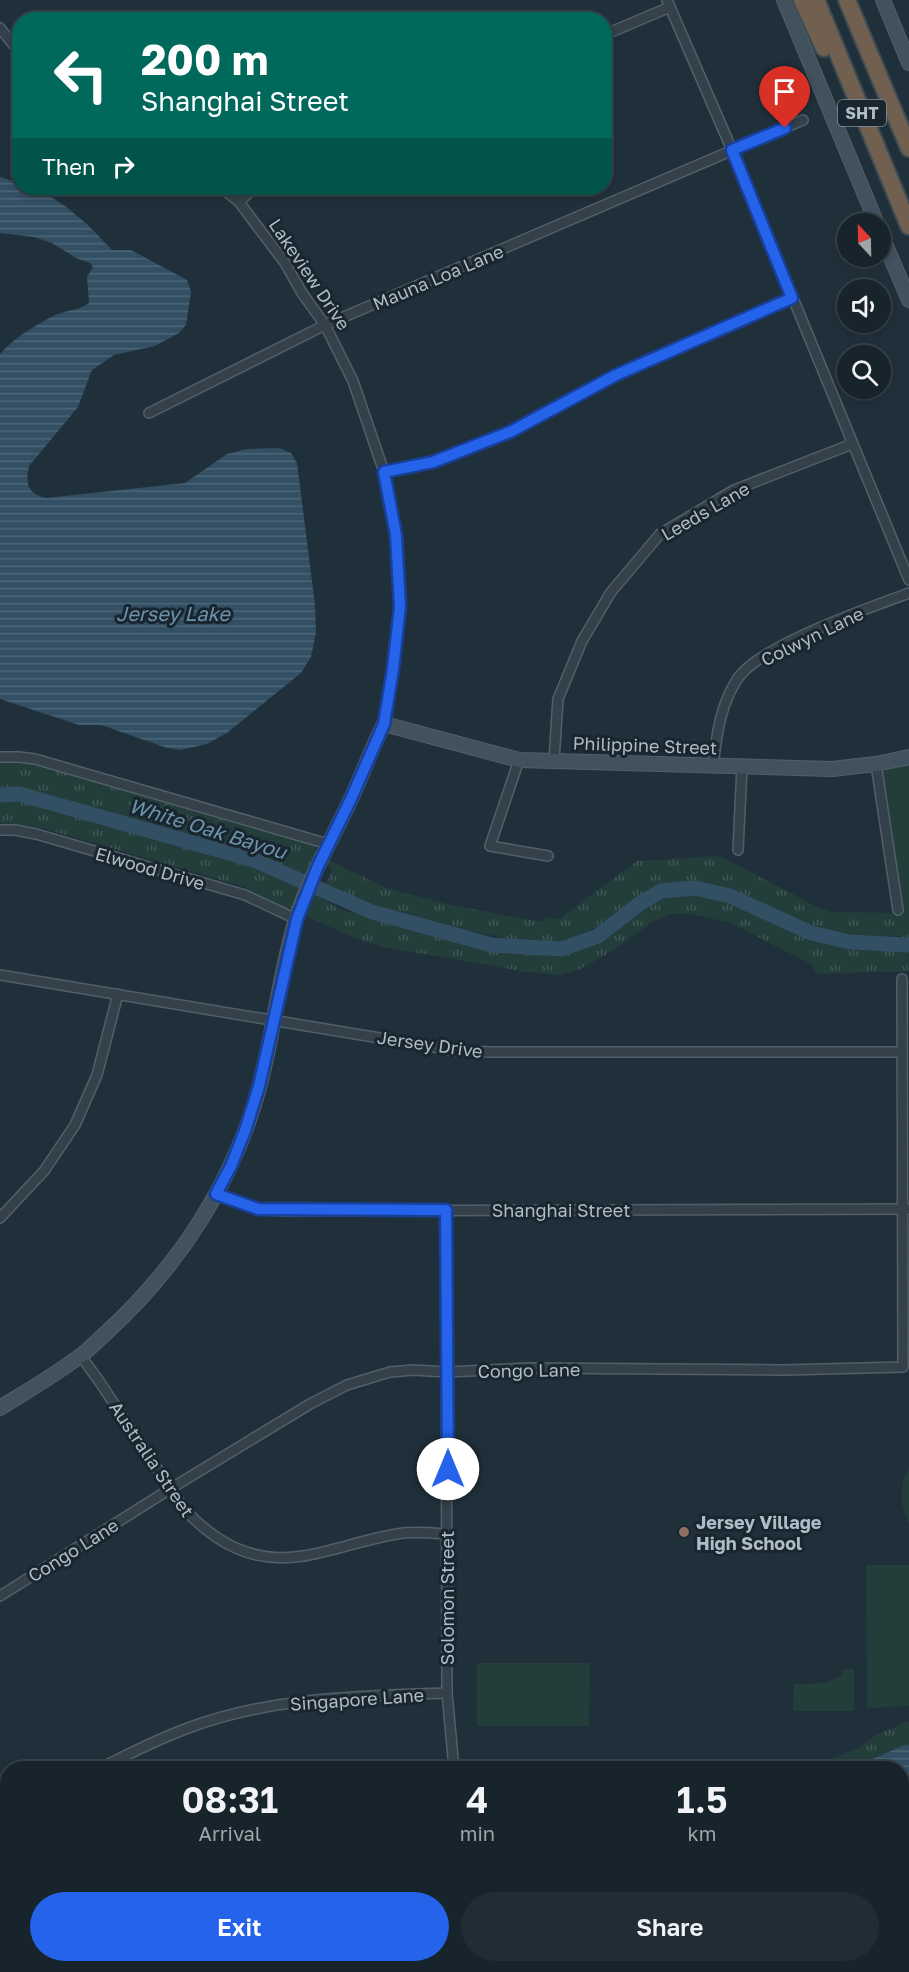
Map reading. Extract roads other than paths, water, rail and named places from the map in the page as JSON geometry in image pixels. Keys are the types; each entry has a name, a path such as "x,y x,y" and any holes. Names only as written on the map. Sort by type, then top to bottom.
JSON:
{"highway":[{"path":"802,0 836,74 883,162"},
{"name":"SHT","path":"816,0 909,226"},
{"name":"SHT","path":"847,0 909,148"},
{"path":"892,108 909,116"}],"street":[{"path":"784,0 872,213"},
{"path":"883,0 909,63"},
{"path":"612,30 669,4 732,150 909,580"},
{"path":"0,28 12,44"},
{"name":"Mauna Loa Lane","path":"148,413 326,325 803,120"},
{"name":"Lakeview Drive","path":"0,1408 81,1356 126,1315 166,1271 190,1238 216,1194 231,1166 246,1128 262,1076 297,919 318,866 384,724 400,607 396,535 384,472 353,381 326,325 285,263 239,202 230,195"},
{"path":"239,202 246,195"},
{"path":"891,258 909,300"},
{"path":"384,472 433,462 510,432 616,375 792,298"},
{"name":"Leeds Lane","path":"554,760 558,699 582,641 611,592 660,534 734,490 852,444"},
{"name":"Colwyn Lane","path":"713,765 717,727 726,700 740,676 762,657 825,625 909,592"},
{"name":"Philippine Street","path":"384,724 519,759 832,769 876,764 909,757"},
{"path":"0,758 19,756 35,759 328,844"},
{"path":"519,759 490,846 548,856"},
{"path":"876,764 898,910"},
{"path":"738,850 741,767"},
{"name":"Elwood Drive","path":"0,830 36,834 244,895 297,919"},
{"name":"Jersey Drive","path":"0,975 458,1051 902,1052"},
{"path":"902,979 906,1209"},
{"path":"0,1218 44,1171 75,1125 97,1075 118,994"},
{"name":"Shanghai Street","path":"216,1194 258,1209 906,1209"},
{"name":"Congo Lane","path":"0,1596 310,1404 347,1385 390,1372 529,1368 784,1370 903,1367 906,1209"},
{"name":"Solomon Street","path":"446,1210 447,1693 453,1761"},
{"name":"Australia Street","path":"81,1356 184,1510 217,1539 241,1552 262,1556 302,1557 399,1533 448,1534"},
{"name":"Singapore Lane","path":"115,1761 189,1727 230,1715 316,1699 447,1693"}],"water":[{"name":"Jersey Lake","path":"0,177 12,181 12,195 48,195 88,225 112,250 131,250 187,280 191,292 186,325 179,333 155,346 114,355 92,370 78,407 29,466 28,483 35,494 46,498 185,483 227,454 246,449 279,448 291,453 297,463 315,605 316,632 311,657 301,673 227,733 207,744 180,750 167,748 101,725 79,725 0,699 0,354 20,336 43,322 89,303 87,277 93,267 90,263 76,258 52,243 34,237 0,233"},
{"path":"905,1745 909,1746 909,1761 867,1761"}],"waterway":[{"name":"White Oak Bayou","path":"0,795 19,794 254,860 372,912 492,945 562,949 598,936 639,904 661,891 695,888 730,896 811,933 850,942 909,945"}],"place":[{"name":"Jersey Village High School","path":"684,1532"}]}
